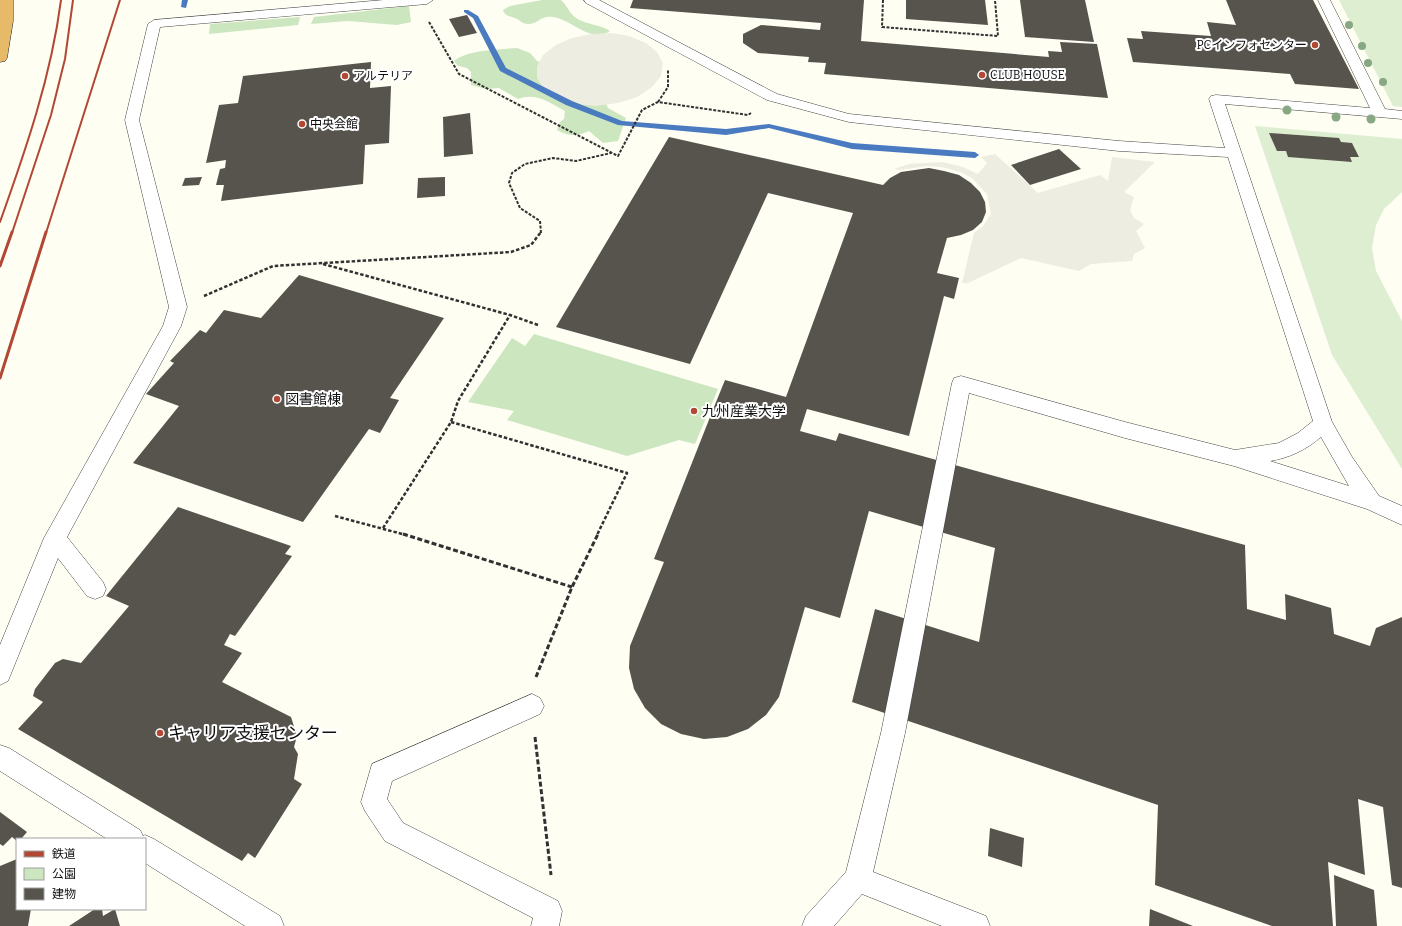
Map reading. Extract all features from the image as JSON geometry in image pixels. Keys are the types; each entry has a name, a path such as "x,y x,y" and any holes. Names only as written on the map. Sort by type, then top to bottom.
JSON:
{"highway":[{"path":"0,58 6,21 6,0"}],"lane":[{"path":"0,673 55,538 172,326 178,307 132,120 154,24 427,0"},
{"path":"590,0 772,98 849,118 1119,146 1233,153"},
{"path":"1324,0 1380,113"},
{"path":"1372,502 1345,463 1323,423 1216,98 1402,115"},
{"path":"816,926 858,878 893,733 961,383 1124,430 1234,458 1372,502 1402,516"},
{"path":"1234,458 1282,450 1305,439 1323,423"},
{"path":"55,538 95,589"},
{"path":"532,706 381,773 374,802 394,832 547,919"},
{"path":"0,757 129,838"},
{"path":"146,849 270,926"},
{"path":"858,878 976,926"}],"path":[{"path":"883,0 882,26 998,36 995,0"},
{"path":"430,25 459,74 618,156 642,110 658,102 748,115 772,98"},
{"path":"178,307 273,266 511,252 532,245 541,233 540,221 520,208 509,183 512,173 525,164 532,162 553,158 576,161 611,153"},
{"path":"321,263 510,315 538,325"},
{"path":"383,528 451,422 458,401 510,315"},
{"path":"451,422 627,473 572,587 530,692 552,888 547,919"},
{"path":"336,516 383,528 572,587"}],"green space":[{"path":"542,0 561,0 576,18 610,31 596,35 588,33 567,22 553,17 545,17 534,23 526,24 508,16 503,10 510,6"},
{"path":"1339,0 1402,0 1402,107 1393,106"},
{"path":"409,6 411,22 397,25 348,21 311,24 314,17"},
{"path":"300,17 298,25 209,34 210,24"},
{"path":"517,48 530,53 537,61 602,93 608,108 626,118 618,141 603,143 589,131 573,135 561,132 557,130 560,122 564,119 565,111 543,99 525,97 518,99 499,88 486,89 471,85 471,72 467,68 458,66 454,61 459,57 475,52"},
{"path":"1255,126 1402,139 1402,192 1384,209 1376,225 1372,248 1376,271 1402,321 1402,469 1332,355"},
{"path":"534,334 718,389 695,444 679,440 627,456 507,420 514,411 468,402 512,338 525,346"}],"shaded area":[{"path":"611,33 629,36 646,43 657,52 663,63 661,76 652,87 637,97 618,103 596,106 575,104 557,98 544,89 537,78 537,66 543,55 556,45 572,38 591,34"},
{"path":"995,154 1038,193 1100,175 1108,181 1112,157 1155,162 1124,192 1134,197 1130,210 1134,218 1144,224 1136,231 1145,248 1134,254 1132,261 1091,264 1079,271 1021,258 968,283 962,283 974,233 983,226 991,214 987,194 972,178 960,172 941,167 927,166 900,170 894,169 909,164 942,162 963,167 978,174 987,163 981,157"}],"building":[{"path":"633,0 864,0 861,41 1049,57 1048,51 1062,52 1060,42 1097,44 1108,98 824,74 826,63 808,62 809,57 758,53 743,43 743,34 761,25 820,30 821,23 630,8"},
{"path":"906,0 985,0 988,25 906,19"},
{"path":"1020,0 1085,0 1094,42 1025,37"},
{"path":"1226,0 1313,0 1359,89 1295,84 1290,74 1133,62 1127,38 1143,39 1141,31 1211,36 1207,22 1236,25"},
{"path":"467,15 477,33 459,37 449,19"},
{"name":"中央会館","path":"371,62 370,88 391,86 389,143 365,145 363,184 221,201 224,185 216,185 220,169 225,168 226,160 206,163 219,105 238,103 243,76"},
{"path":"470,113 473,154 444,157 443,117"},
{"path":"1269,133 1339,138 1341,142 1352,143 1359,157 1350,157 1352,162 1288,157 1286,151 1277,151"},
{"path":"669,137 883,185 890,178 901,172 929,168 944,171 959,175 971,183 980,192 985,202 986,212 982,222 973,230 961,235 947,238 937,273 959,278 954,299 944,296 909,436 807,409 800,431 836,441 839,433 1245,545 1247,609 1286,620 1285,594 1331,608 1334,634 1370,646 1376,628 1402,617 1402,888 1392,885 1383,807 1358,799 1365,875 1328,862 1333,926 1272,926 1155,885 1158,805 852,702 875,609 979,642 995,548 869,511 840,618 805,607 779,697 766,715 748,729 727,737 704,739 681,734 661,724 645,708 634,689 629,668 630,646 664,562 654,559 725,380 786,397 853,213 768,193 690,364 556,327"},
{"path":"1059,149 1081,169 1030,185 1011,165"},
{"path":"202,177 199,185 182,186 185,178"},
{"path":"445,177 445,196 417,198 418,178"},
{"name":"図書館棟","path":"299,275 444,318 390,398 399,400 380,433 369,429 303,522 133,463 179,406 146,394 174,363 170,361 200,330 206,333 224,310 261,318"},
{"name":"キャリア支援センター","path":"178,507 291,546 285,554 292,556 235,636 230,634 224,645 242,653 222,682 291,717 297,736 294,747 298,754 294,779 302,784 255,858 248,853 242,861 18,729 43,702 33,696 35,689 55,663 63,659 81,663 129,606 106,596"},
{"path":"0,812 27,832 22,838 16,838 16,840 12,837 3,846 0,844"},
{"path":"990,828 1024,838 1022,867 988,856"},
{"path":"16,859 16,910 31,910 28,926 0,926 0,866"},
{"path":"1334,875 1374,890 1377,926 1336,926"},
{"path":"1150,909 1193,926 1149,926"},
{"path":"93,910 102,910 103,916 115,910 120,926 69,926"}],"waterway":[{"path":"184,7 185,0"},
{"path":"466,11 476,17 503,69 569,103 621,123 726,132 769,126 787,129 852,146 975,155"}],"railway":[{"path":"0,222 28,140 44,85 57,29 61,0"},
{"path":"12,233 51,115 65,59 73,0"},
{"path":"46,233 120,0"},
{"path":"0,266 12,232"},
{"path":"0,378 46,232"}],"place":[{"name":"PCインフォセンター","path":"1315,45"},
{"name":"CLUB HOUSE","path":"982,75"},
{"name":"アルテリア","path":"345,76"},
{"name":"中央会館","path":"302,124"},
{"name":"図書館棟","path":"277,399"},
{"name":"九州産業大学","path":"694,411"},
{"name":"キャリア支援センター","path":"160,733"}]}
